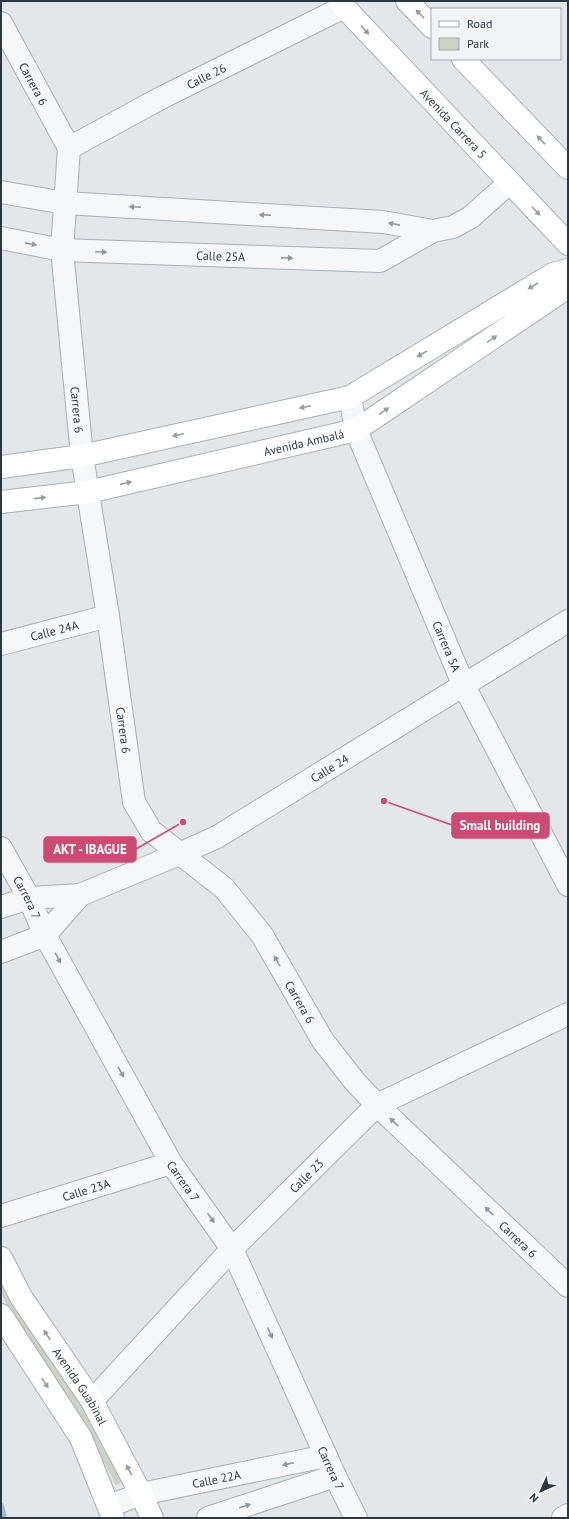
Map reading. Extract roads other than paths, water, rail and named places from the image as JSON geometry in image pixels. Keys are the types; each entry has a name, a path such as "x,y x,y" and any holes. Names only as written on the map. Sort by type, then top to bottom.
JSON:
{"main road":[{"path":"407,1 431,26"},
{"name":"Avenida Carrera 5","path":"342,4 568,244"},
{"path":"464,60 568,168"},
{"path":"1,467 82,456 350,397 553,274 568,270"},
{"name":"Avenida Ambalá","path":"1,502 88,492 356,430 568,288"},
{"name":"Avenida Guabinal","path":"1,1258 21,1297 92,1401 152,1518"},
{"path":"1,1316 81,1438 111,1512"}],"street":[{"name":"Calle 26","path":"69,148 161,98 342,4"},
{"name":"Carrera 6","path":"1,23 69,148 64,203 62,250 82,456 108,616 134,802 151,831 224,888 262,935 323,1041 356,1083 377,1105 568,1286"},
{"name":"Calle 25A","path":"1,238 62,250 380,261 433,231 453,227 471,217 509,183"},
{"name":"Calle 25A","path":"1,192 64,203 383,222 433,231"},
{"name":"Carrera 5A","path":"350,397 356,430 464,686 568,885"},
{"name":"Calle 24A","path":"1,644 108,616"},
{"name":"Calle 24","path":"1,907 29,898 80,895 216,837 568,621"},
{"name":"Carrera 7","path":"1,848 29,898 45,935 172,1163 232,1249 335,1476 356,1518"},
{"name":"Calle 24","path":"1,952 45,935 80,895"},
{"name":"Calle 23","path":"92,1401 232,1249 377,1105 568,1014"},
{"name":"Calle 23A","path":"1,1216 172,1163"},
{"name":"Calle 22A","path":"111,1512 141,1494 326,1456"},
{"path":"208,1518 335,1476"},
{"path":"563,1518 568,1515"}],"waterway":[{"path":"1,1506 4,1518"}],"place":[{"name":"Small building","path":"384,801"},
{"name":"AKT - IBAGUE","path":"183,822"}]}
